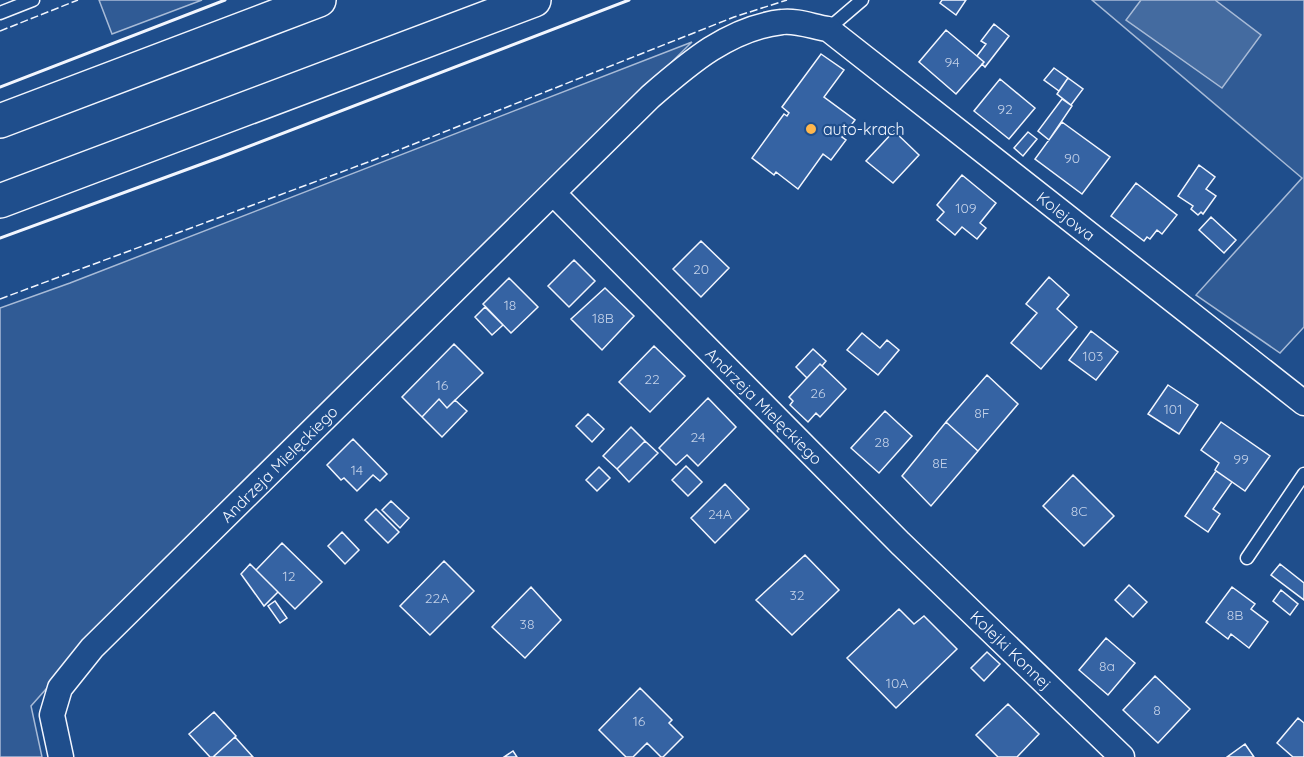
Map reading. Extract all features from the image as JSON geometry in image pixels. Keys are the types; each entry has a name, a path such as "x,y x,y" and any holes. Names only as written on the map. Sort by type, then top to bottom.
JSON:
{"highway":[{"path":"0,121 319,0"},
{"path":"0,201 534,0"}],"street":[{"name":"Andrzeja Mielęckiego","path":"62,757 52,715 60,688 92,648 650,98 693,60 740,32 783,21 828,29"},
{"name":"Kolejowa","path":"828,29 1304,403"},
{"name":"Andrzeja Mielęckiego","path":"552,194 900,543"},
{"name":"Kolejki Konnej","path":"900,543 1122,757"}],"lane":[{"path":"0,13 33,0"},
{"path":"828,29 862,0"},
{"path":"1247,558 1304,474"}],"shaded area":[{"path":"99,0 202,0 112,34"},
{"path":"1092,0 1304,0 1304,327 1280,353 1196,295 1302,178"},
{"path":"1141,0 1215,0 1261,35 1222,88 1126,20"},
{"path":"692,42 125,600 31,706 42,757 0,757 0,308"}],"building":[{"path":"942,0 966,0 956,15 940,3"},
{"path":"994,24 1009,36 985,67 982,64 984,62 977,56 986,44 981,41"},
{"path":"946,30 984,62 956,94 919,62"},
{"name":"auto-krach","path":"821,54 844,70 824,97 855,120 842,137 846,140 831,160 823,154 798,189 776,172 774,175 752,158 784,114 787,116 789,113 782,107"},
{"path":"1054,68 1068,78 1059,91 1044,80"},
{"path":"1068,78 1083,89 1071,105 1057,94"},
{"path":"1000,79 1035,108 1009,139 974,111"},
{"path":"1062,99 1072,106 1049,140 1038,131"},
{"path":"1062,122 1110,157 1082,194 1035,159"},
{"path":"894,131 919,155 893,183 866,161"},
{"path":"1028,132 1037,139 1023,156 1014,148"},
{"path":"1199,165 1215,177 1206,189 1216,196 1203,214 1201,212 1198,215 1191,209 1193,206 1178,196"},
{"path":"962,175 996,203 980,223 986,228 977,239 962,227 955,235 937,220 944,212 937,205"},
{"path":"1136,183 1177,215 1162,234 1157,230 1150,239 1147,237 1144,241 1111,216"},
{"path":"1211,217 1236,240 1224,253 1199,230"},
{"path":"701,241 729,268 701,297 673,269"},
{"path":"574,260 595,281 569,307 548,286"},
{"path":"1049,277 1069,295 1057,309 1077,327 1041,369 1011,343 1037,313 1026,304"},
{"path":"509,278 538,307 511,333 483,304"},
{"path":"605,288 634,316 602,350 571,319"},
{"path":"485,307 503,325 492,335 475,317"},
{"path":"1091,331 1118,352 1096,380 1069,360"},
{"path":"862,333 880,348 887,340 899,350 878,375 847,350"},
{"path":"454,344 483,373 447,408 439,399 422,417 402,397"},
{"path":"654,346 685,376 650,412 619,382"},
{"path":"813,349 826,361 807,378 796,367"},
{"path":"820,364 846,389 820,417 816,413 808,422 790,405 793,401 789,397"},
{"path":"987,375 1018,404 978,451 946,422"},
{"path":"1168,385 1198,405 1179,434 1148,414"},
{"path":"708,398 736,427 698,466 687,455 676,465 659,448"},
{"path":"439,399 447,408 455,400 467,411 442,437 422,417"},
{"path":"885,411 912,436 879,473 851,448"},
{"path":"588,414 604,429 592,442 576,426"},
{"path":"946,422 978,451 931,506 902,476"},
{"path":"1221,422 1270,456 1245,491 1215,470 1219,463 1201,450"},
{"path":"631,427 645,441 617,469 603,456"},
{"path":"353,439 387,474 380,481 373,475 357,491 344,478 341,480 327,465"},
{"path":"645,441 658,453 629,482 617,469"},
{"path":"686,466 702,482 688,496 672,480"},
{"path":"599,467 610,478 597,491 586,480"},
{"path":"1216,471 1232,482 1213,509 1220,514 1208,532 1185,516"},
{"path":"1073,475 1114,516 1084,546 1043,506"},
{"path":"725,484 749,509 715,543 691,518"},
{"path":"391,501 409,518 400,528 382,510"},
{"path":"376,509 399,532 388,543 365,520"},
{"path":"342,532 359,550 345,564 328,546"},
{"path":"282,543 322,582 295,609 256,570"},
{"path":"805,555 839,590 792,635 756,600"},
{"path":"444,561 474,591 430,635 400,606"},
{"path":"250,564 278,592 264,606 241,574"},
{"path":"1280,564 1304,583 1304,600 1271,575"},
{"path":"1129,585 1147,602 1133,617 1115,600"},
{"path":"531,587 561,620 525,658 492,627"},
{"path":"1232,587 1255,604 1251,609 1268,622 1249,648 1231,634 1228,639 1206,622"},
{"path":"1281,590 1298,604 1290,615 1273,601"},
{"path":"275,601 287,618 280,623 268,606"},
{"path":"899,609 914,624 924,616 957,649 896,708 847,658"},
{"path":"1106,638 1135,663 1108,695 1079,670"},
{"path":"987,652 1000,664 984,681 971,668"},
{"path":"1155,676 1190,709 1158,743 1123,710"},
{"path":"640,688 672,720 669,723 683,737 663,757 647,743 633,757 626,757 599,730"},
{"path":"1008,704 1039,734 1017,757 998,757 976,735"},
{"path":"214,712 236,736 213,757 210,757 189,734"},
{"path":"1298,718 1304,723 1304,757 1293,757 1277,743"},
{"path":"235,737 253,757 213,757"},
{"path":"1245,744 1254,757 1227,757"},
{"path":"513,751 517,757 504,757"}],"fence":[{"path":"0,31 78,0"},
{"path":"0,299 371,161 734,17 787,0"}],"wall":[{"path":"0,87 225,0"},
{"path":"0,238 221,157 629,0"}],"place":[{"name":"auto-krach","path":"811,129"}]}
